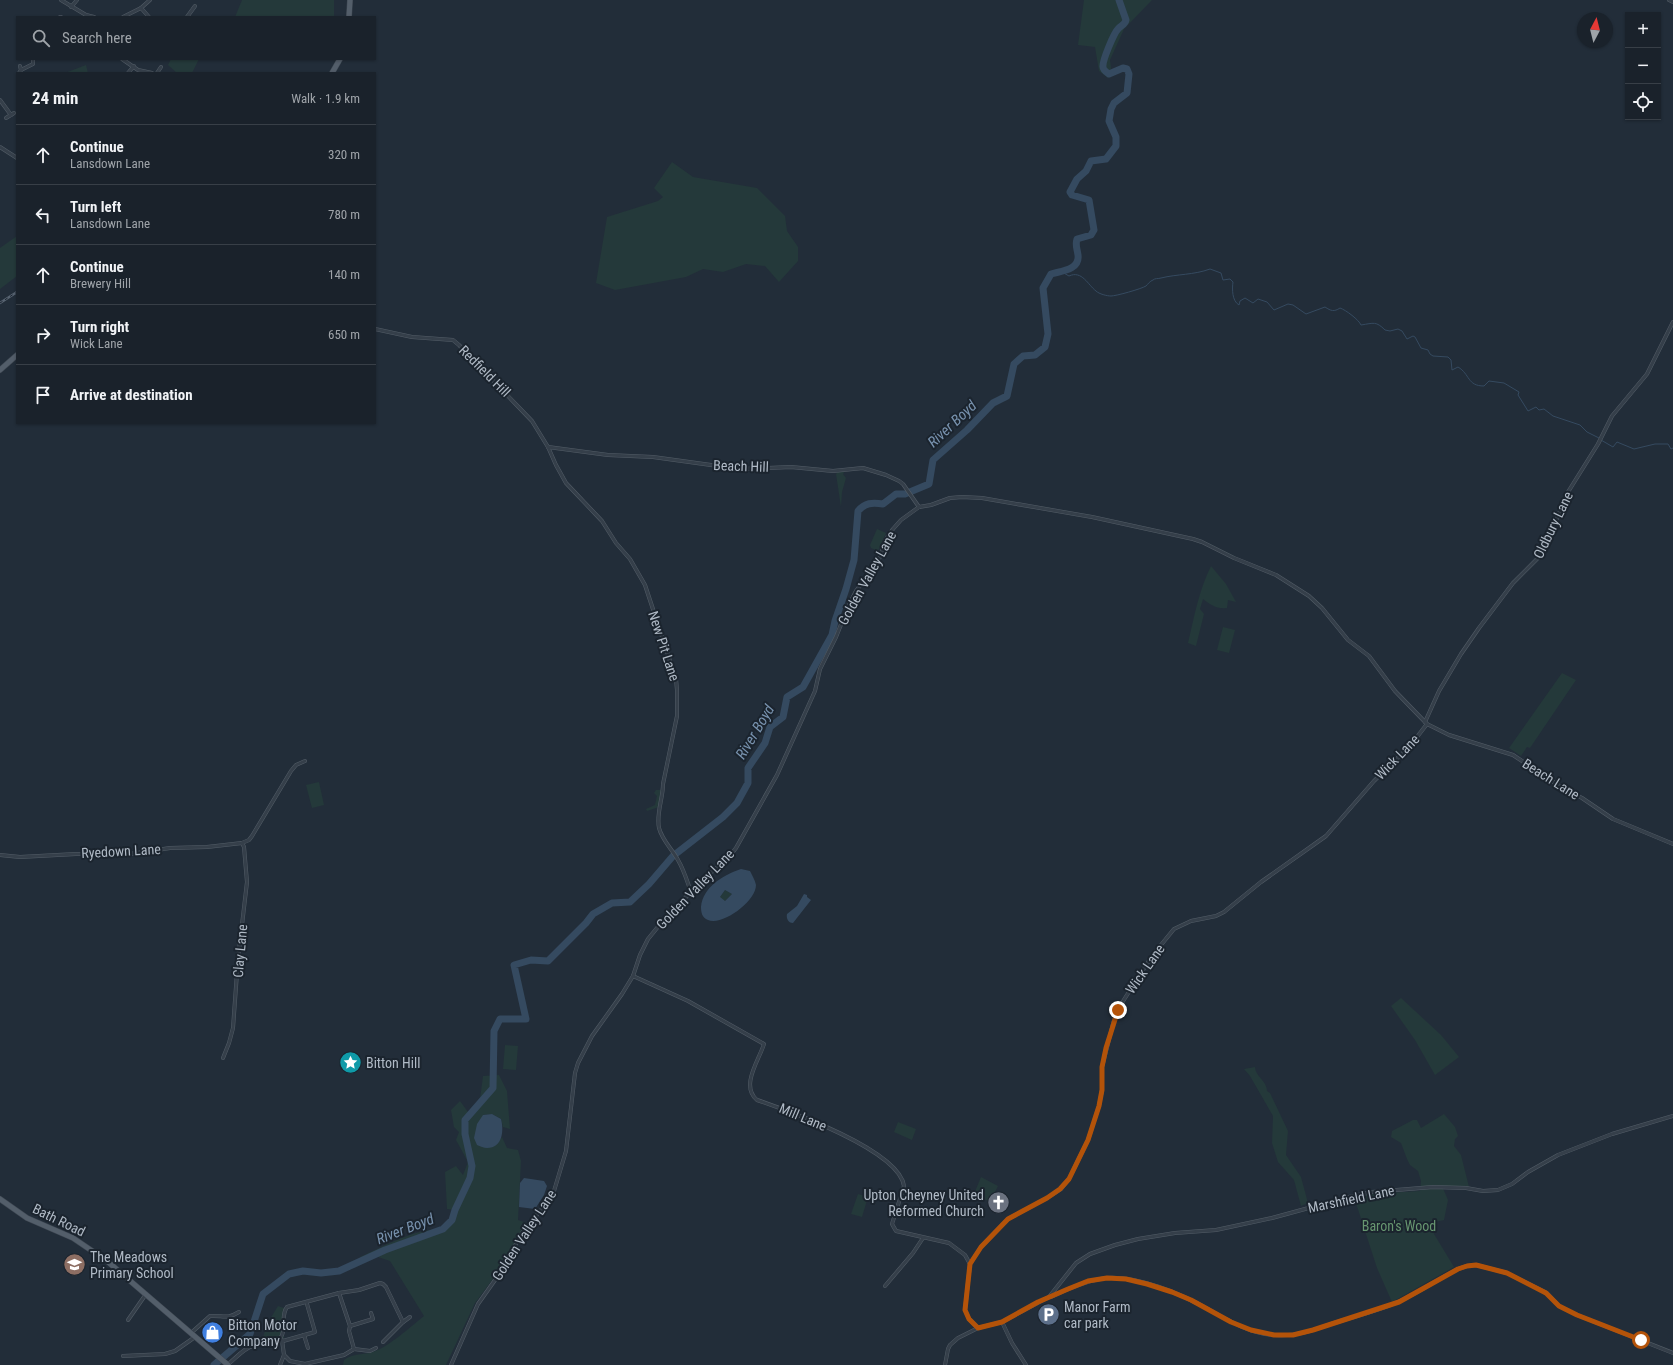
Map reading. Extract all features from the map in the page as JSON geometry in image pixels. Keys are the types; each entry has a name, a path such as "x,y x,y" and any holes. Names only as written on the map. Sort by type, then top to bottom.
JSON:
{"main road":[{"path":"349,16 350,0"},
{"path":"333,72 339,60"},
{"path":"0,370 16,356"},
{"name":"Bath Road","path":"0,1199 27,1218 73,1238 119,1269 227,1364"}],"street":[{"path":"61,0 71,7 90,16"},
{"path":"71,7 77,0"},
{"path":"125,16 141,8 150,0"},
{"path":"1669,0 1673,2"},
{"path":"189,16 195,6"},
{"path":"141,8 148,16"},
{"path":"20,70 32,64 33,60"},
{"path":"125,60 143,72"},
{"path":"129,72 134,66"},
{"path":"158,72 160,67"},
{"path":"0,100 11,115"},
{"path":"6,118 14,114"},
{"path":"0,146 16,157"},
{"name":"Oldbury Lane","path":"1426,723 1443,685 1478,628 1513,583 1539,557 1568,492 1598,444 1609,420 1616,410 1637,388 1647,374 1673,322"},
{"name":"Redfield Hill","path":"376,329 412,337 453,340 526,414 548,447"},
{"name":"Beach Hill","path":"548,447 608,455 653,457 740,469 791,467 833,471 863,468 886,475 899,481 907,489 919,507"},
{"name":"New Pit Lane","path":"548,447 566,483 602,521 639,574 645,585 676,679 677,716 659,814 660,832 678,859 691,892"},
{"name":"Beach Lane","path":"919,507 931,505 950,498 982,498 1085,516 1202,542 1234,558 1276,575 1309,596 1322,608 1348,640 1369,656 1395,691 1426,723 1448,735 1513,755 1613,819 1673,844"},
{"name":"Golden Valley Lane","path":"451,1365 478,1304 500,1273 522,1233 554,1192 566,1151 573,1085 578,1063 592,1036 633,976 640,955 648,939 666,917 707,876 725,862 736,848 777,775 814,691 820,669 856,591 878,562 886,539 893,529 901,520 919,507"},
{"name":"Wick Lane","path":"978,1328 969,1319 965,1310 970,1264 981,1247 1008,1219 1047,1198 1060,1189 1069,1179 1088,1140 1099,1106 1102,1090 1102,1067 1114,1020 1138,977 1174,930 1191,921 1216,916 1224,912 1261,882 1326,836 1374,781 1410,746 1426,723"},
{"path":"242,843 249,840 252,836 291,771 296,765 305,761"},
{"name":"Ryedown Lane","path":"0,855 20,857 76,854 130,854 170,848 207,847 242,843"},
{"name":"Clay Lane","path":"223,1058 233,1028 238,958 247,882 244,847 242,843"},
{"name":"Mill Lane","path":"633,976 688,1001 764,1044 753,1071 750,1090 752,1096 757,1100 790,1110 828,1127 866,1147 896,1170 903,1180 904,1186 892,1224 896,1231 949,1244 957,1248 965,1255 970,1264"},
{"name":"Marshfield Lane","path":"945,1365 950,1345 958,1338 978,1328 1002,1322 1049,1297 1076,1263 1090,1254 1114,1245 1138,1238 1216,1230 1272,1218 1349,1196 1372,1192 1433,1187 1466,1188 1483,1191 1498,1190 1512,1184 1528,1172 1558,1155 1612,1134 1673,1116"},
{"path":"885,1286 914,1253 923,1238"},
{"path":"1049,1297 1088,1281 1107,1278 1126,1279 1147,1284 1191,1300 1231,1322 1251,1330 1274,1335 1293,1335 1399,1302 1458,1269 1476,1265 1497,1269 1516,1277 1546,1293 1559,1306 1577,1315 1673,1353"},
{"path":"280,1365 284,1355 282,1340 283,1311 287,1307 339,1293 383,1284 403,1322"},
{"path":"339,1293 350,1326 349,1331 354,1349"},
{"path":"128,1320 146,1294"},
{"path":"227,1364 250,1347 273,1343 315,1332 307,1304"},
{"path":"123,1356 165,1354 175,1351 193,1335 210,1316 226,1318 232,1317 239,1312"},
{"path":"350,1326 372,1319 371,1313"},
{"path":"383,1342 410,1317"},
{"path":"1002,1322 1012,1343 1026,1365"},
{"path":"304,1335 308,1348"},
{"path":"284,1355 290,1361 305,1364 344,1355 354,1349 370,1351 376,1348"}],"green space":[{"path":"242,0 334,0 334,16 235,16"},
{"path":"1084,0 1152,0 1124,29 1110,60 1111,68 1108,78 1099,71 1095,47 1078,45"},
{"path":"170,60 198,60 192,72 176,72 168,65"},
{"path":"86,65 88,72 68,72"},
{"path":"672,162 693,177 757,188 785,216 787,231 798,247 798,261 779,282 765,266 746,264 723,272 703,269 686,277 615,290 596,283 607,217 658,201 663,197 654,188"},
{"path":"16,237 16,277 0,289 0,248"},
{"path":"845,471 843,474 846,478 842,492 841,507 836,474 838,472"},
{"path":"877,529 886,533 878,551 871,548 870,545"},
{"path":"1211,566 1226,584 1236,602 1228,600 1227,608 1220,608 1211,605 1203,599 1200,609 1204,614 1196,646 1188,643 1200,594"},
{"path":"1223,627 1235,630 1229,653 1217,650"},
{"path":"1562,673 1576,680 1530,748 1527,747 1521,756 1509,748"},
{"path":"319,782 324,805 312,808 306,785"},
{"path":"656,790 661,790 659,807 647,811 646,809 655,805 657,796 654,793"},
{"path":"725,890 732,894 725,901 720,899 720,897"},
{"path":"1401,998 1441,1035 1459,1057 1435,1075 1415,1040 1391,1006"},
{"path":"505,1045 518,1046 516,1070 503,1069"},
{"path":"1255,1067 1257,1073 1265,1084 1267,1091 1270,1093 1288,1131 1286,1155 1301,1177 1308,1203 1301,1206 1294,1180 1278,1162 1272,1143 1273,1116 1250,1076 1244,1069"},
{"path":"499,1075 507,1091 510,1129 503,1127 501,1119 492,1114 483,1115 496,1145 502,1137 507,1148 518,1150 521,1161 518,1220 527,1223 498,1272 475,1303 446,1365 343,1365 344,1360 347,1358 354,1355 373,1352 386,1345 400,1336 424,1316 390,1261 378,1257 361,1260 360,1257 390,1243 422,1231 443,1229 452,1220 455,1210 447,1209 445,1172 456,1166 463,1175 468,1162 456,1140 459,1132 454,1127 451,1110 460,1101 468,1112 480,1099 483,1076"},
{"name":"Baron's Wood","path":"1444,1114 1455,1127 1458,1136 1455,1139 1454,1146 1461,1155 1469,1187 1442,1186 1448,1200 1444,1220 1435,1222 1433,1227 1434,1234 1454,1267 1392,1302 1377,1268 1354,1197 1372,1194 1420,1191 1421,1181 1418,1171 1410,1165 1401,1143 1391,1137 1392,1131 1413,1120 1417,1120 1421,1128"},
{"path":"898,1122 916,1129 912,1140 894,1132"},
{"path":"981,1177 998,1186 992,1203 974,1194"},
{"path":"858,1194 868,1197 862,1217 851,1214"},
{"path":"278,1306 284,1308 284,1338 280,1342 261,1344 267,1324"}],"water":[{"path":"741,869 750,871 754,879 756,885 755,891 751,898 738,911 730,916 714,921 704,918 701,907 706,893 721,878","holes":["725,890 732,894 725,901 720,897"]},
{"path":"804,894 811,900 793,923 790,922 787,919 787,914 797,906"},
{"path":"492,1114 501,1119 501,1138 496,1145 485,1148 477,1145 474,1138 477,1124 483,1115"},
{"path":"524,1178 544,1181 547,1186 544,1195 535,1209 519,1207 520,1183"}],"waterway":[{"name":"River Boyd","path":"214,1365 250,1334 263,1294 289,1274 303,1271 321,1273 339,1271 385,1250 443,1229 452,1220 470,1178 472,1166 465,1134 465,1120 493,1088 494,1031 500,1019 526,1019 514,965 531,960 548,961 593,914 612,903 630,902 649,884 673,856 723,817 737,803 748,783 748,768 765,743 770,727 783,717 787,697 803,687 832,635 854,560 858,511 866,505 872,503 883,504 896,494 905,494 929,484 933,460 967,430 993,403 1007,396 1014,364 1023,356 1035,355 1045,347 1048,334 1043,288 1051,274 1064,271 1076,264 1078,260 1076,245 1077,239 1091,235 1094,230 1089,200 1072,195 1070,192 1077,179 1086,171 1091,161 1106,159 1116,146 1116,137 1109,121 1111,109 1114,103 1127,93 1129,74 1127,69 1123,68 1109,74 1104,70 1103,64 1106,53 1114,36 1126,20 1119,0"},
{"path":"1062,272 1069,276 1078,275 1097,292 1103,295 1111,296 1123,294 1146,286 1155,279 1210,269 1221,273 1223,280 1230,279 1233,282 1234,298 1239,305 1240,301 1245,298 1253,303 1258,299 1267,302 1274,310 1288,304 1293,305 1306,314 1325,307 1332,310 1340,308 1352,315 1361,325 1374,323 1385,330 1390,331 1398,329 1402,331 1407,339 1413,336 1415,337 1421,348 1428,350 1433,356 1448,357 1451,360 1452,370 1458,367 1474,384 1484,386 1489,381 1504,383 1519,392 1518,395 1528,411 1536,407 1539,410 1544,409 1553,416 1580,425 1587,432 1599,438"},
{"path":"1601,440 1613,447 1617,442 1634,449 1655,444 1668,444 1671,449 1673,448"}],"railway":[{"path":"0,303 16,293"}],"place":[{"name":"Bitton Hill","path":"351,1063"},
{"name":"Upton Cheyney United Reformed Church","path":"999,1203"},
{"name":"The Meadows Primary School","path":"75,1265"},
{"name":"Manor Farm car park","path":"1048,1315"},
{"name":"Bitton Motor Company","path":"212,1333"}],"route":[{"path":"1118,1010 1110,1032 1102,1067 1102,1090 1099,1106 1088,1140 1074,1172 1066,1184 1060,1189 1047,1198 1008,1219 981,1247 970,1264 965,1310 969,1319 978,1328 1002,1322 1038,1302 1088,1281 1107,1278 1126,1279 1172,1292 1191,1300 1231,1322 1251,1330 1274,1335 1293,1335 1399,1302 1423,1290 1451,1272 1467,1266 1476,1265 1497,1269 1532,1284 1546,1293 1559,1306 1577,1315 1641,1340"}]}
